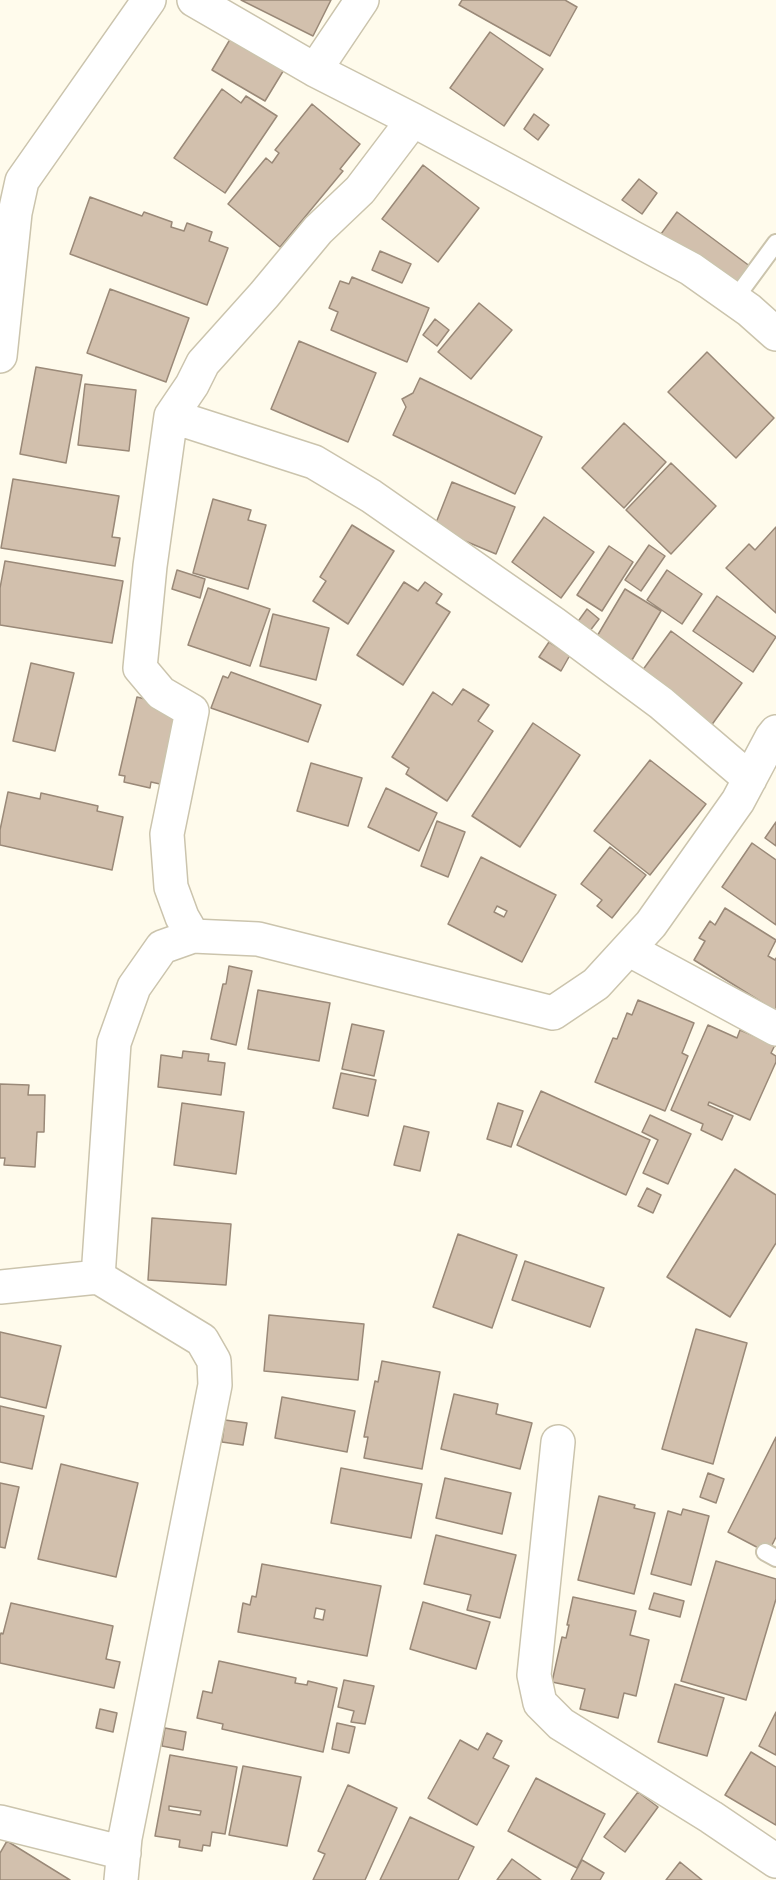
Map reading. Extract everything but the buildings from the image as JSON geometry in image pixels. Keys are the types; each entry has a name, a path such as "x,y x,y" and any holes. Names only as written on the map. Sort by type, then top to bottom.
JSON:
{"street":[{"path":"0,356 15,213 11,174 149,0"},
{"path":"194,0 315,70 691,269 776,334"},
{"path":"315,70 362,0"},
{"path":"193,936 182,917 171,887 167,834 192,711 161,693 140,668 150,566 171,416 192,385 203,363 318,230 360,190 413,120"},
{"path":"171,416 314,462 371,496 553,623 661,703 750,779"},
{"path":"98,1277 114,1043 134,987 162,947 193,936 258,939 553,1014 596,984 651,924 738,801 775,736"},
{"path":"628,950 776,1029"},
{"path":"0,1287 98,1277 202,1340 214,1361 215,1385 125,1838 127,1871 0,1822"},
{"path":"558,1442 534,1675 540,1702 561,1724 711,1817 776,1862"}],"lane":[{"path":"734,300 776,243"}]}
